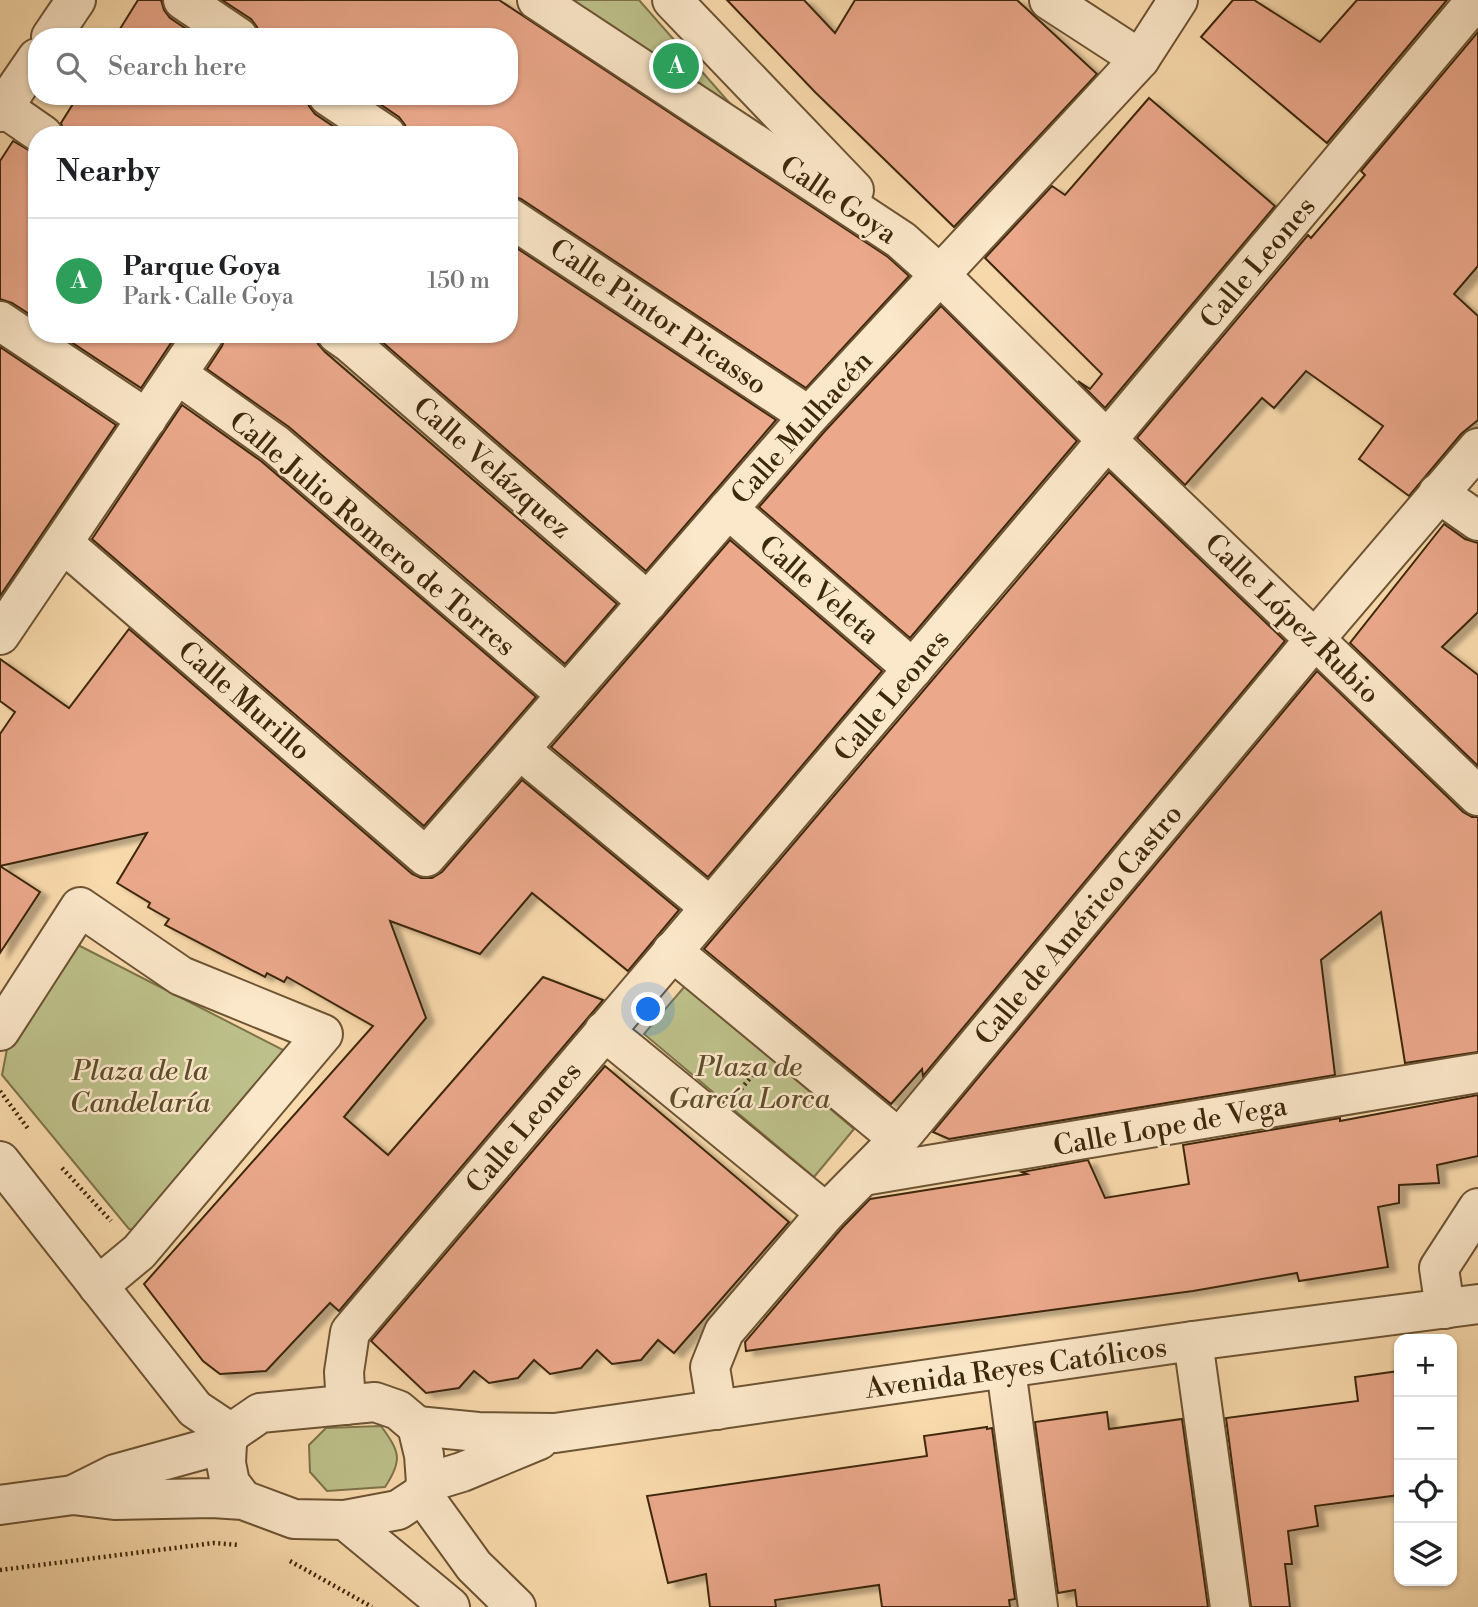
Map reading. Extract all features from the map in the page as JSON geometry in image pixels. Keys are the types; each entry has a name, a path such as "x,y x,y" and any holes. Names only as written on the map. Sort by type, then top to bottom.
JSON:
{"street":[{"path":"57,28 76,0"},
{"path":"183,0 225,28"},
{"name":"Calle Goya","path":"537,0 901,240 1107,440"},
{"path":"671,0 901,240"},
{"path":"1048,0 1140,59"},
{"name":"Calle Mulhacén","path":"426,857 809,416 1140,59 1178,0"},
{"name":"Calle Leones","path":"346,1405 344,1372 350,1332 1107,440 1476,0"},
{"path":"28,70 1,108 29,126"},
{"path":"341,105 373,126"},
{"name":"Calle Pintor Picasso","path":"518,223 809,416"},
{"path":"0,321 28,340"},
{"path":"33,343 147,419"},
{"path":"0,635 198,343"},
{"name":"Calle Velázquez","path":"348,343 648,602"},
{"name":"Calle Julio Romero de Torres","path":"177,374 275,444 566,695"},
{"name":"Calle López Rubio","path":"1107,440 1478,796"},
{"name":"Calle de Américo Castro","path":"717,1410 710,1367 724,1332 825,1213 899,1139 1478,447"},
{"path":"1438,493 1478,522"},
{"name":"Calle Veleta","path":"728,509 913,669"},
{"name":"Calle Murillo","path":"63,542 426,857"},
{"path":"520,750 710,907"},
{"path":"0,1031 80,907 181,976 323,1034 138,1252 98,1286"},
{"path":"672,951 899,1139"},
{"path":"604,1031 825,1213"},
{"name":"Calle Lope de Vega","path":"863,1176 1478,1073"},
{"path":"0,1161 195,1409 229,1438"},
{"path":"1462,1307 1439,1268 1478,1208"},
{"name":"Avenida Reyes Católicos","path":"417,1426 478,1432 555,1433 1193,1341 1462,1307"},
{"path":"1193,1341 1230,1607"},
{"path":"1006,1369 1038,1607"},
{"path":"73,1495 116,1474 229,1438 260,1413 375,1402 398,1410 417,1426 424,1455 424,1488 474,1566 516,1607"},
{"name":"Avenida Reyes Católicos","path":"424,1488 555,1433"},
{"path":"229,1438 226,1463 230,1483 243,1500"},
{"path":"0,1504 73,1495 114,1500 212,1498 243,1500 294,1519 345,1520 398,1510 424,1488"},
{"path":"345,1520 450,1607"}],"path":[{"path":"714,1121 780,1041"},
{"path":"0,1091 30,1130"},
{"path":"54,1160 138,1252"},
{"path":"0,1570 214,1543 240,1545"},
{"path":"278,1555 372,1607"}],"green space":[{"path":"557,0 639,0 755,132"},
{"name":"Plaza de la Candelaría","path":"78,945 293,1055 148,1231 129,1229 2,1075 7,1049"},
{"name":"Plaza de García Lorca","path":"685,986 854,1129 814,1177 644,1034"},
{"path":"381,1426 397,1456 395,1470 385,1487 327,1491 310,1472 309,1445 326,1428"}],"building":[{"path":"138,0 161,0 170,18 185,28 121,28"},
{"path":"222,0 499,0 888,257 909,276 806,388 518,198 518,126 405,126 399,117 381,105 518,105 518,28 257,28 251,19"},
{"path":"727,0 804,0 835,33 855,0 1017,0 1097,74 954,227 815,92"},
{"path":"1233,0 1254,0 1320,42 1357,0 1447,0 1327,143 1201,37"},
{"path":"1478,32 1478,266 1454,294 1478,316 1478,420 1461,434 1409,496 1359,459 1383,426 1306,371 1274,408 1262,398 1185,485 1137,438 1308,235 1311,238 1365,175 1361,171"},
{"path":"1149,98 1275,206 1105,408 1078,381 1090,389 1102,374 985,258 1052,186 1065,195"},
{"path":"72,105 309,105 315,114 333,126 62,126 61,123"},
{"path":"13,141 28,150 28,313 0,299 0,161"},
{"path":"518,249 776,420 646,571 383,343 518,343"},
{"path":"941,306 1077,441 910,638 759,507"},
{"path":"73,343 171,343 141,388"},
{"path":"223,343 318,343 617,604 565,664 289,427 207,369"},
{"path":"0,347 116,425 0,596"},
{"path":"182,405 261,461 536,697 424,826 92,539"},
{"path":"1109,472 1285,641 923,1076 922,1069 891,1104 704,949"},
{"path":"1444,524 1465,539 1478,543 1478,612 1442,647 1478,675 1478,766 1350,643"},
{"path":"730,540 882,671 708,877 551,747"},
{"path":"129,629 412,874 421,878 432,878 442,872 522,780 679,910 628,971 532,893 480,954 390,921 426,1018 344,1117 388,1155 543,977 603,1000 339,1311 330,1303 266,1371 220,1374 203,1361 144,1284 373,1026 287,977 284,982 267,973 265,977 165,925 169,919 148,907 150,903 117,883 147,833 0,866 0,734 15,712 0,701 0,659 69,708"},
{"path":"1317,671 1463,812 1478,817 1478,1052 1405,1063 1381,912 1321,960 1335,1075 949,1139 933,1132"},
{"path":"0,866 40,892 0,953"},
{"path":"605,1066 789,1222 674,1353 658,1340 641,1360 612,1364 597,1350 581,1368 550,1374 534,1360 518,1378 489,1383 474,1371 459,1388 426,1393 371,1341"},
{"path":"1478,1095 1478,1156 1437,1165 1439,1183 1399,1185 1399,1203 1378,1207 1388,1267 1299,1281 1297,1273 1193,1291 746,1351 745,1342 870,1199 1027,1174 1022,1172 1088,1160 1105,1198 1189,1184 1183,1145 1340,1118 1340,1121"},
{"path":"1394,1372 1394,1496 1315,1506 1318,1526 1288,1531 1292,1564 1285,1564 1290,1607 1251,1607 1226,1418 1358,1401 1355,1377"},
{"path":"1107,1412 1109,1429 1182,1419 1208,1607 1077,1607 1075,1590 1058,1593 1035,1422"},
{"path":"992,1428 1015,1599 1009,1600 1010,1607 882,1607 879,1585 775,1600 776,1607 710,1607 706,1574 668,1583 647,1496 927,1456 924,1436"}],"place":[{"name":"Parque Goya","path":"676,66"}]}
